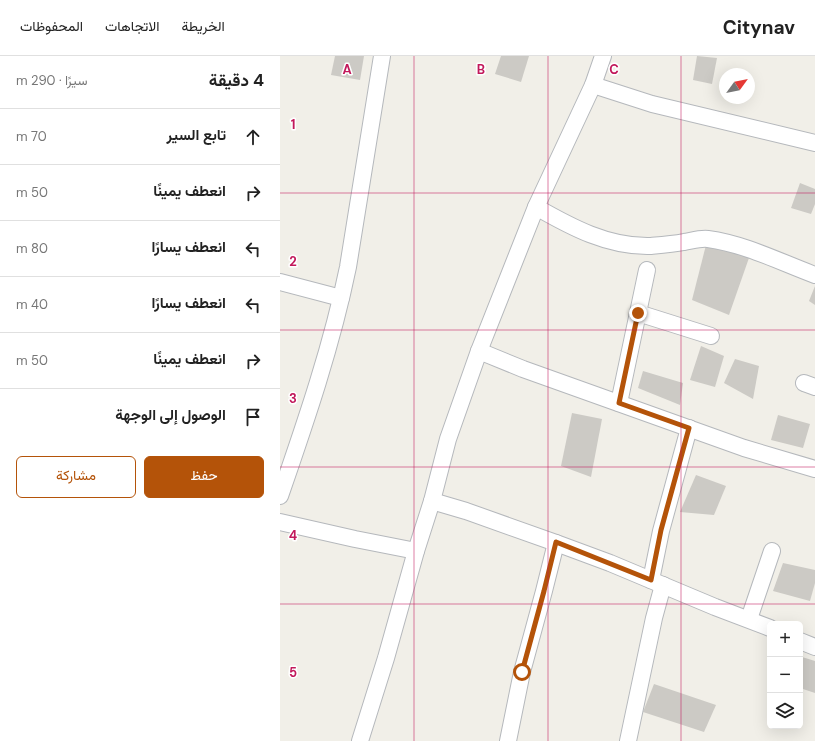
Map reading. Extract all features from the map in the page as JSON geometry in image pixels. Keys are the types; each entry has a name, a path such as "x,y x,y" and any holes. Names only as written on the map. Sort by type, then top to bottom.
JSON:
{"street":[{"path":"280,496 314,392 341,298 348,267 382,56"},
{"path":"360,741 432,501 448,439 479,351 536,207 593,85 603,56"},
{"path":"593,85 652,104 815,143"},
{"path":"536,207 563,222 602,239 649,246 677,244 706,239 742,247 815,275"},
{"path":"619,403 647,270"},
{"path":"280,282 341,298"},
{"path":"638,313 711,336"},
{"path":"479,351 523,369 744,448 815,469"},
{"path":"628,741 654,618 661,530 689,428"},
{"path":"432,501 556,542 767,627"},
{"path":"280,522 354,540 416,551"},
{"path":"508,741 522,672 556,542"},
{"path":"749,619 772,551"},
{"path":"803,642 815,647"}],"building":[{"path":"335,56 364,56 360,80 331,75"},
{"path":"501,56 529,56 521,82 495,74"},
{"path":"697,56 717,58 712,84 693,80"},
{"path":"800,183 815,189 815,204 811,214 791,208"},
{"path":"706,245 750,255 729,315 692,300"},
{"path":"815,286 815,305 809,301"},
{"path":"701,346 724,356 715,387 690,380"},
{"path":"735,359 759,366 753,399 724,383"},
{"path":"643,371 683,383 680,405 638,388"},
{"path":"572,413 602,419 591,477 561,466"},
{"path":"778,415 810,424 803,448 771,440"},
{"path":"696,475 726,486 714,515 680,512"},
{"path":"783,563 815,570 815,583 810,601 773,591"},
{"path":"803,657 815,661 815,693 803,689"},
{"path":"654,684 716,705 704,732 643,712"}],"route":[{"path":"522,672 556,542 651,580 661,530 689,428 619,403 638,313"}]}
